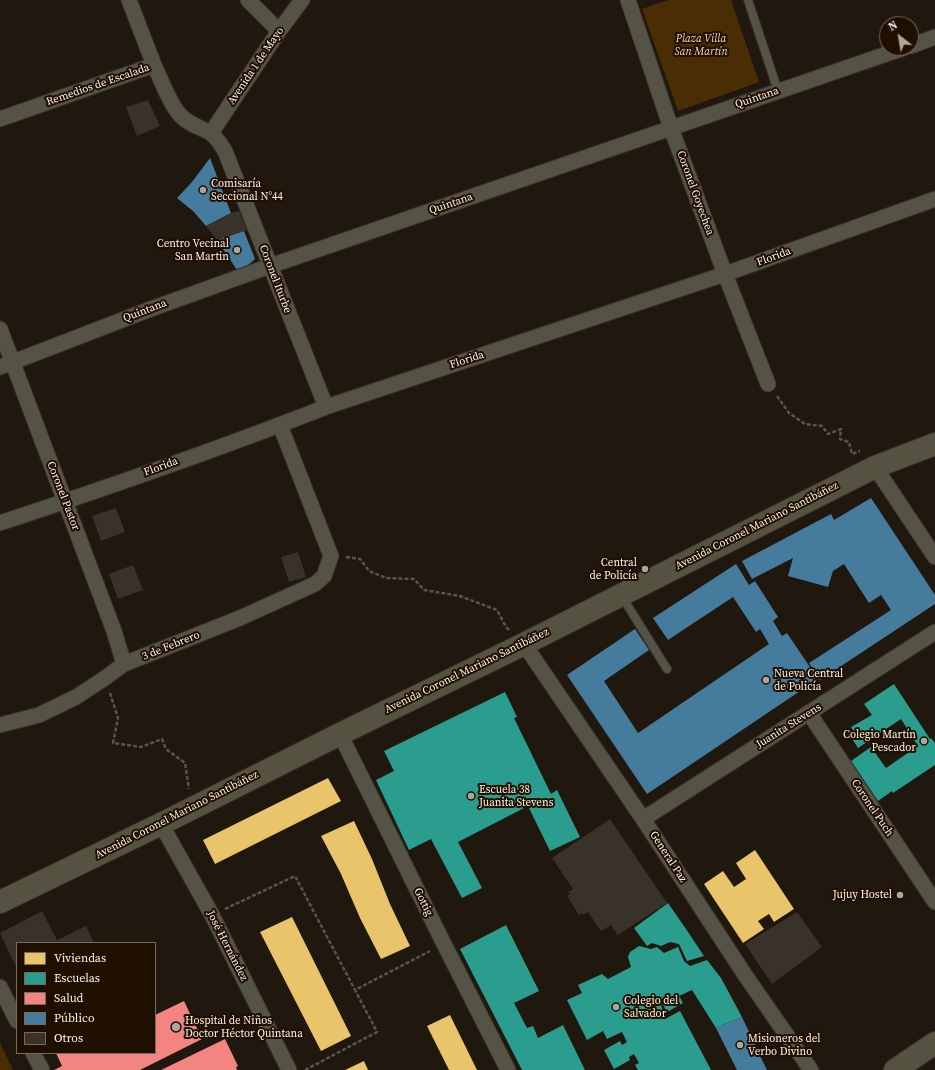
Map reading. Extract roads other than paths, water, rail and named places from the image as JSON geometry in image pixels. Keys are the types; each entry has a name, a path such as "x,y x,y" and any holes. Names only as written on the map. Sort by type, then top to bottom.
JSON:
{"main road":[{"name":"Avenida Coronel Mariano Santibáñez","path":"0,902 162,824 340,734 524,644 621,594 869,459 935,444"},
{"path":"895,1070 935,1043"}],"street":[{"path":"129,0 154,64"},
{"path":"248,0 279,31"},
{"name":"Avenida 1 de Mayo","path":"211,133 279,31 302,0"},
{"name":"Coronel Goyechea","path":"628,0 671,128 768,384"},
{"path":"919,43 935,38"},
{"name":"Quintana","path":"6,365 148,310 270,266 881,56"},
{"name":"Remedios de Escalada","path":"0,119 154,64 171,101 180,116 193,125 211,133 219,141 226,152"},
{"name":"Coronel Iturbe","path":"226,152 326,407"},
{"name":"Florida","path":"0,523 280,425 326,407 726,274 935,199"},
{"name":"Coronel Pastor","path":"0,329 6,365 65,501 114,631 124,664"},
{"name":"3 de Febrero","path":"0,725 39,715 76,697 124,664 240,618 315,584 324,576 331,556 280,425"},
{"path":"869,459 935,557"},
{"name":"Juanita Stevens","path":"643,819 935,632"},
{"name":"General Paz","path":"524,644 643,819 745,975 811,1070"},
{"name":"Coronel Puch","path":"809,714 935,902"},
{"name":"Gottig","path":"340,734 508,1070"},
{"name":"José Hernández","path":"162,824 212,915 289,1070"},
{"path":"0,987 16,1019"},
{"path":"34,1054 42,1070"}],"lane":[{"path":"748,0 778,91"},
{"path":"621,594 667,669"}],"place":[{"name":"Comisaría Seccional N°44","path":"203,190"},
{"name":"Centro Vecinal San Martin","path":"237,250"},
{"name":"Central de Policía","path":"645,569"},
{"name":"Nueva Central de Policía","path":"766,680"},
{"name":"Colegio Martín Pescador","path":"924,741"},
{"name":"Escuela 38 Juanita Stevens","path":"471,796"},
{"name":"Jujuy Hostel","path":"900,895"},
{"name":"Colegio del Salvador","path":"616,1007"},
{"name":"Hospital de Niños Doctor Héctor Quintana","path":"176,1027"},
{"name":"Misioneros del Verbo Divino","path":"740,1045"}],"park label":[{"name":"Plaza Villa San Martín","path":"701,45"}]}
